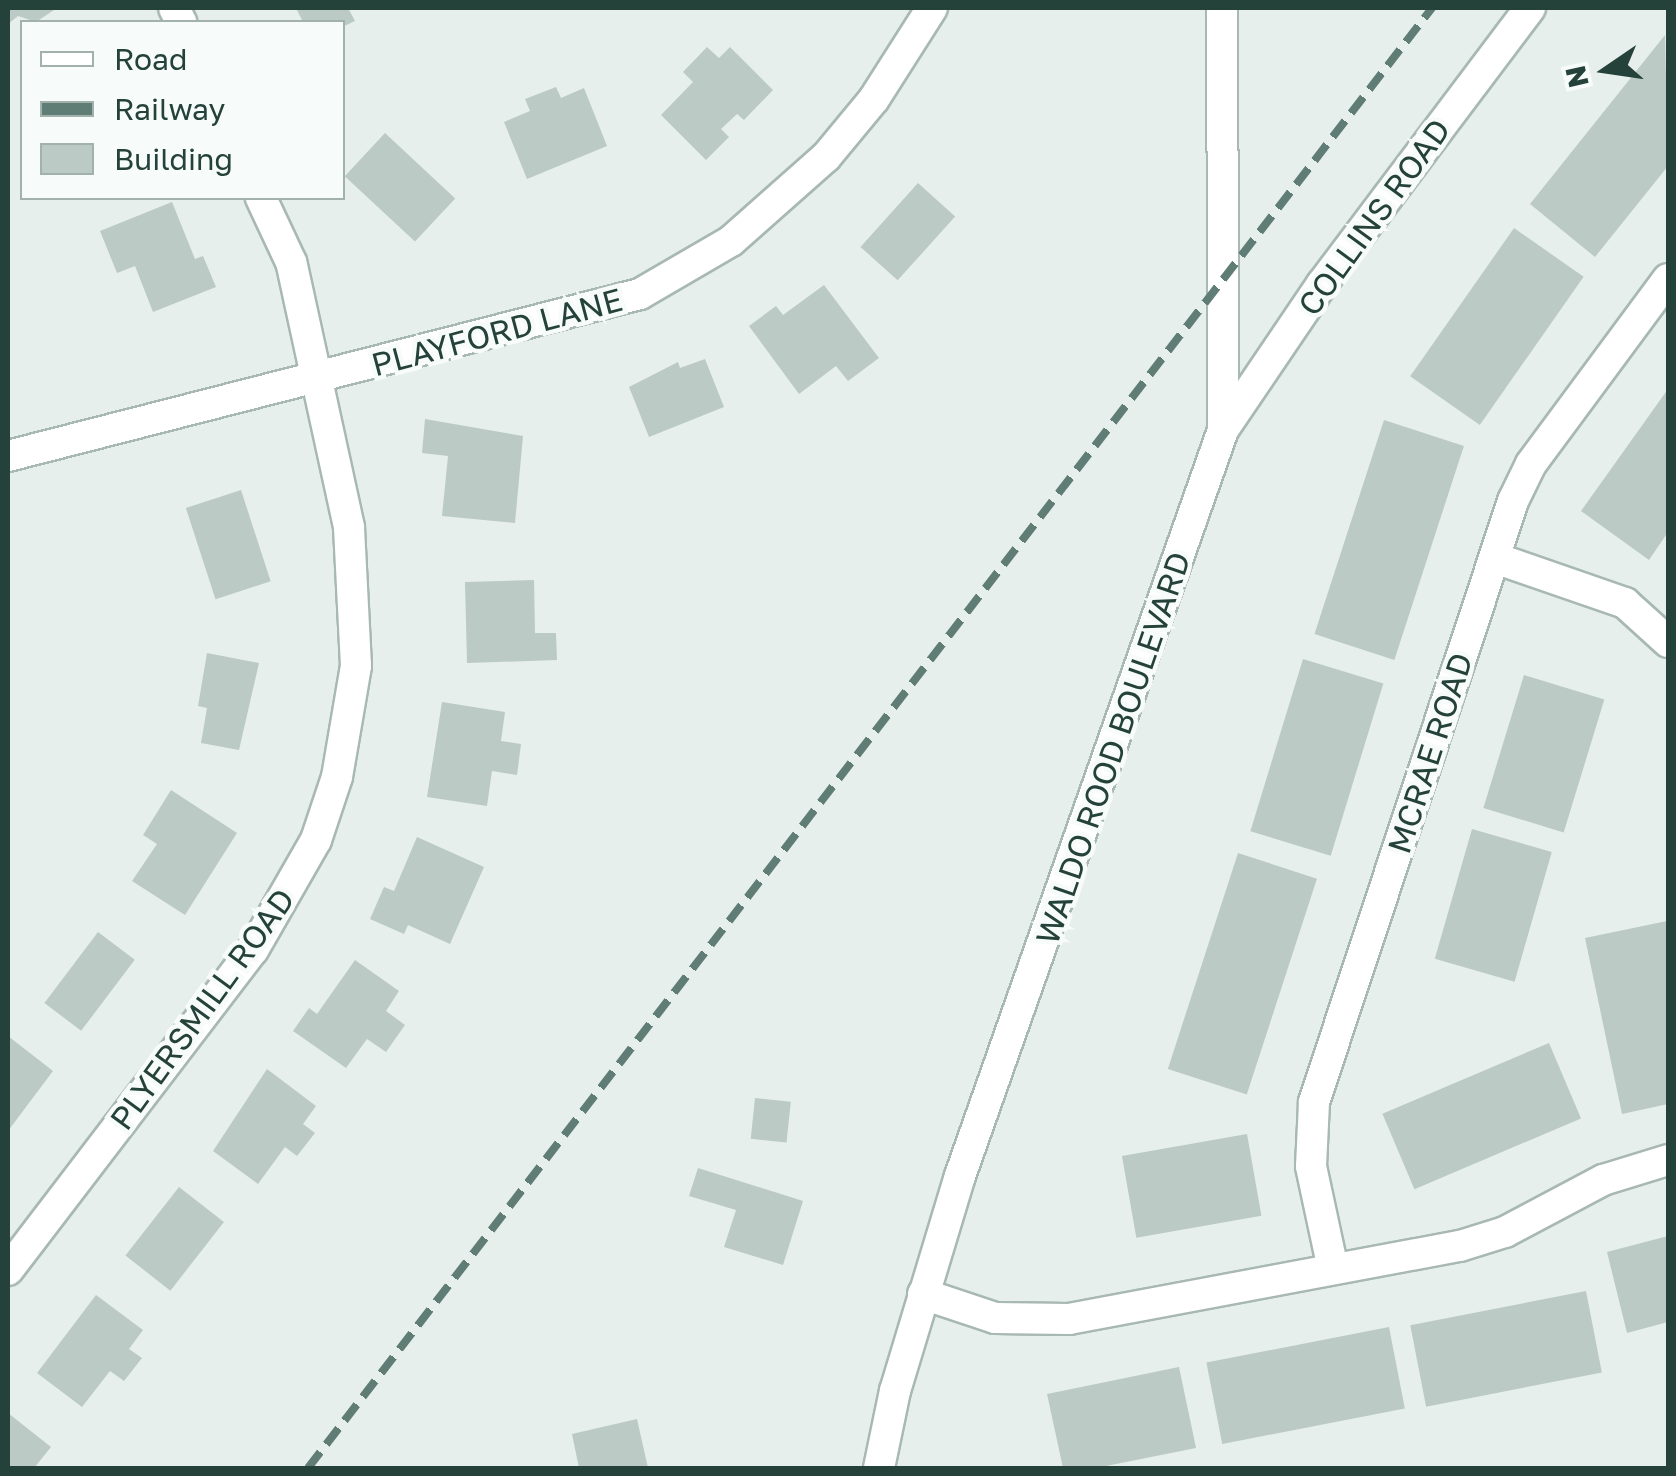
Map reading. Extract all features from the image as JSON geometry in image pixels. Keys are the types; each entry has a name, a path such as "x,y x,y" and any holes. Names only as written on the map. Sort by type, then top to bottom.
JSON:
{"street":[{"name":"PLAYFORD LANE","path":"8,456 597,309 687,270 780,203 826,158 874,99 932,8"},
{"name":"WALDO ROOD BOULEVARD","path":"879,1468 923,1294 1223,430 1222,8"},
{"name":"COLLINS ROAD","path":"1223,430 1322,284 1530,8"},
{"name":"PLYERSMILL ROAD","path":"8,1270 253,950 316,840 350,722 357,596 291,262 262,200"},
{"name":"MCRAE ROAD","path":"1333,1269 1311,1166 1314,1102 1494,558 1531,464 1668,279"},
{"path":"1494,558 1625,602 1668,642"},
{"path":"923,1294 995,1318 1069,1319 1504,1232 1603,1180 1668,1160"}],"building":[{"path":"8,8 57,8 39,20 18,16 8,24"},
{"path":"296,8 348,8 355,21 345,26 345,20 302,20"},
{"path":"1665,35 1668,166 1595,257 1530,204"},
{"path":"707,47 719,58 730,47 773,90 744,120 737,114 721,129 729,137 706,160 661,115 693,82 683,72"},
{"path":"556,87 561,98 584,88 607,146 527,179 504,122 530,111 525,99"},
{"path":"385,133 455,198 415,242 345,176"},
{"path":"918,183 955,216 898,280 860,247"},
{"path":"172,202 195,259 203,256 216,287 153,312 135,266 117,273 100,231"},
{"path":"1514,228 1584,277 1480,425 1410,376"},
{"path":"824,285 879,358 848,381 836,366 799,394 749,326 776,306 783,315"},
{"path":"705,359 724,407 649,437 629,387 678,362 680,368"},
{"path":"1668,389 1668,532 1649,560 1581,511"},
{"path":"425,419 523,436 515,523 442,516 448,456 422,453"},
{"path":"1384,420 1464,446 1394,660 1314,634"},
{"path":"241,490 271,581 216,599 186,508"},
{"path":"534,580 535,633 556,633 557,660 467,663 465,582"},
{"path":"207,653 259,663 239,750 201,743 207,708 198,706"},
{"path":"1303,659 1383,684 1331,856 1250,831"},
{"path":"1524,675 1604,700 1564,832 1483,808"},
{"path":"442,702 505,712 501,741 521,744 517,775 492,771 487,806 427,797"},
{"path":"171,790 237,833 185,915 132,881 157,844 143,835"},
{"path":"1472,829 1552,852 1515,982 1435,959"},
{"path":"417,837 484,867 450,944 408,925 404,934 370,919 384,887 394,891"},
{"path":"1238,853 1317,879 1247,1095 1168,1069"},
{"path":"1667,921 1668,1104 1622,1114 1585,938"},
{"path":"98,932 135,960 81,1031 44,1003"},
{"path":"355,960 399,991 386,1011 405,1025 386,1052 367,1039 346,1068 293,1031 309,1008 317,1014"},
{"path":"8,1036 53,1071 8,1131"},
{"path":"1549,1043 1581,1118 1414,1189 1382,1114"},
{"path":"267,1069 316,1106 303,1124 315,1133 297,1156 285,1147 258,1184 213,1151"},
{"path":"755,1098 791,1102 787,1143 751,1139"},
{"path":"1247,1134 1261,1216 1136,1238 1122,1156"},
{"path":"698,1168 803,1201 783,1265 724,1247 736,1210 689,1196"},
{"path":"179,1187 224,1222 170,1291 125,1256"},
{"path":"1668,1236 1668,1322 1627,1333 1607,1252"},
{"path":"1586,1291 1602,1372 1426,1407 1410,1325"},
{"path":"96,1295 143,1330 129,1349 142,1358 124,1381 110,1371 82,1407 37,1373"},
{"path":"1389,1327 1405,1408 1222,1444 1206,1362"},
{"path":"1179,1367 1196,1448 1096,1468 1063,1468 1047,1394"},
{"path":"8,1413 51,1447 34,1468 8,1468"},
{"path":"637,1419 648,1468 579,1468 572,1434"}],"railway":[{"path":"308,1468 1432,8"}]}
